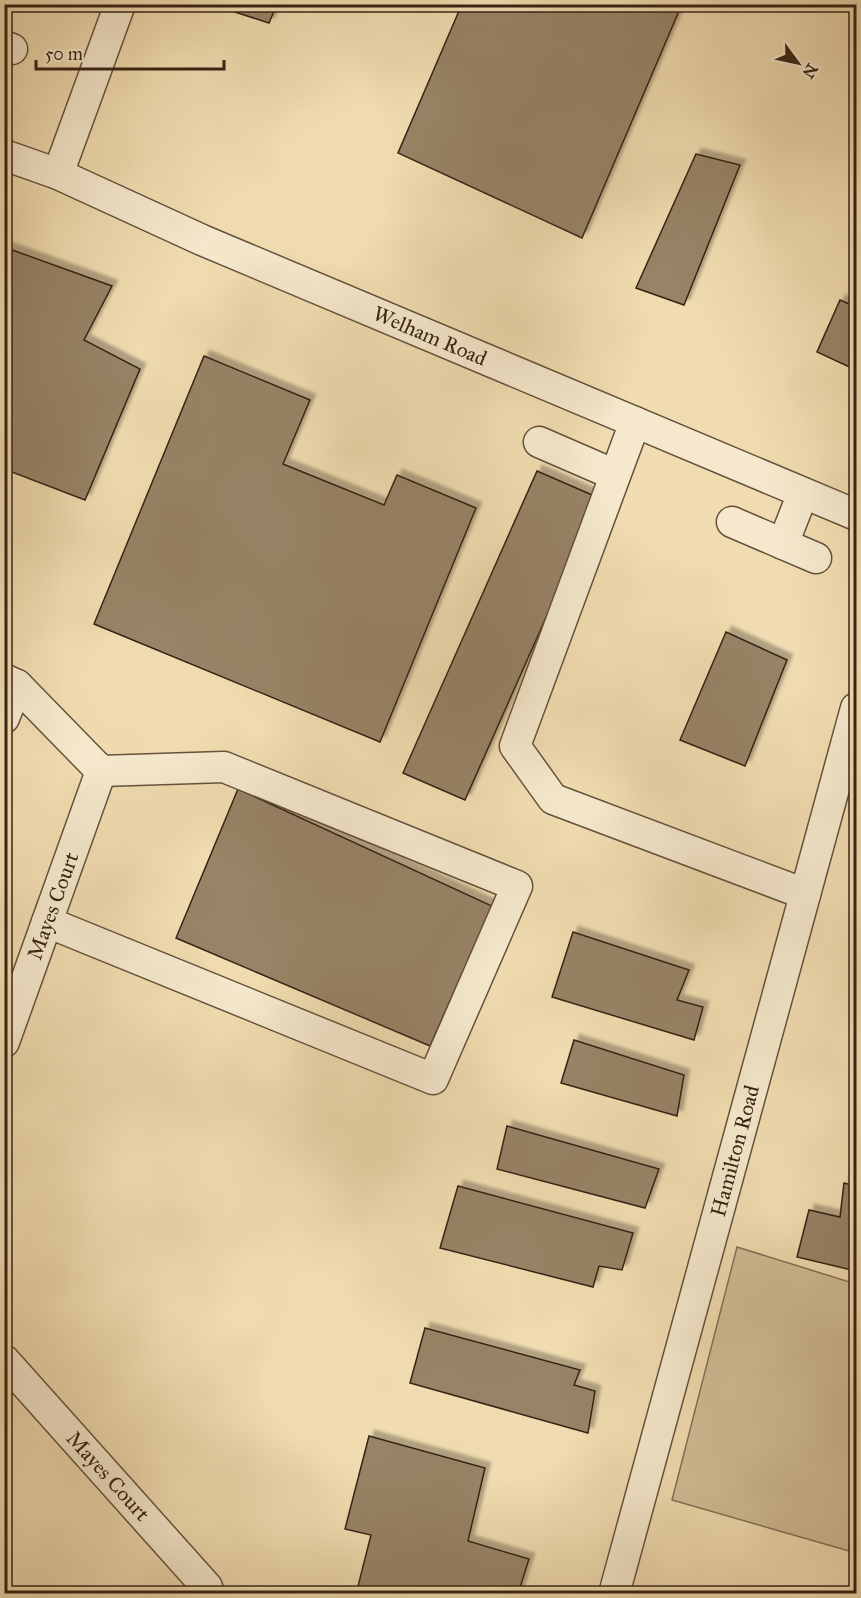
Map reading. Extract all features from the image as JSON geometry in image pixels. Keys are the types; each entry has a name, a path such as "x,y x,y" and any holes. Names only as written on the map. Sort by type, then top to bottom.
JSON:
{"street":[{"path":"58,174 120,4"},
{"name":"Welham Road","path":"4,155 58,174 202,240 856,515"},
{"path":"635,422 515,746 553,799 805,894"},
{"path":"539,442 615,475"},
{"path":"783,544 804,493"},
{"path":"732,522 816,558"},
{"path":"4,718 11,682"},
{"path":"11,682 101,771 224,767 517,886 433,1078 47,922"},
{"name":"Hamilton Road","path":"614,1593 856,708"},
{"name":"Mayes Court","path":"4,1042 101,771"},
{"name":"Mayes Court","path":"4,1360 207,1587 208,1593"}],"shaded area":[{"path":"737,1247 856,1284 856,1553 672,1500"}],"building":[{"path":"210,4 277,4 269,23"},
{"path":"462,4 682,4 582,238 398,153"},
{"path":"696,154 740,165 684,305 636,288"},
{"path":"4,247 112,286 84,340 140,369 85,500 4,469"},
{"path":"840,300 856,307 856,370 817,352"},
{"path":"204,356 310,400 283,464 384,505 397,475 476,508 380,742 94,624"},
{"path":"537,471 599,498 465,800 403,773"},
{"path":"726,632 787,660 745,766 680,740"},
{"path":"238,789 492,906 430,1046 176,938"},
{"path":"573,932 689,970 677,1000 703,1007 694,1040 552,997"},
{"path":"574,1040 684,1075 677,1116 561,1083"},
{"path":"856,1057 856,1098 851,1097"},
{"path":"507,1126 659,1169 645,1208 497,1169"},
{"path":"844,1183 856,1186 856,1271 797,1257 809,1210 840,1217"},
{"path":"458,1186 633,1233 622,1270 599,1266 593,1287 440,1248"},
{"path":"425,1328 580,1370 574,1385 595,1391 588,1433 410,1383"},
{"path":"369,1436 485,1468 468,1541 529,1559 518,1594 356,1594 371,1535 345,1529"}]}
